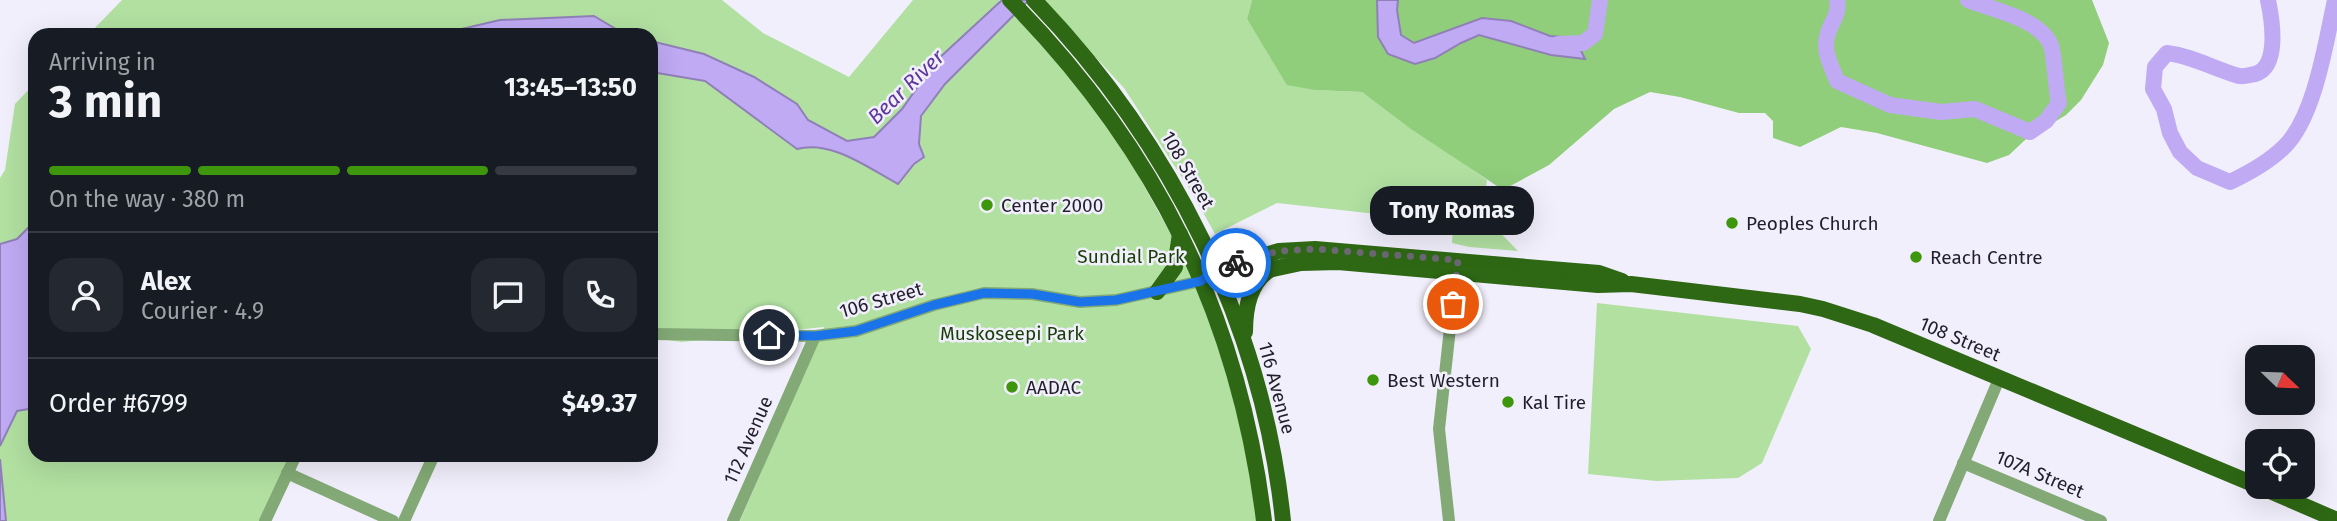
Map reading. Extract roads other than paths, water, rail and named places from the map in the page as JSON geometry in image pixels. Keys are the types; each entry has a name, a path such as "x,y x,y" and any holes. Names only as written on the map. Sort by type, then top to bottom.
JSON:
{"main road":[{"name":"108 Street","path":"1010,0 1035,10 1100,75 1146,139 1191,216 1218,275"},
{"name":"108 Street","path":"1035,10 1069,63 1123,134 1151,177 1180,231 1201,281"},
{"path":"1157,292 1175,267 1180,231"},
{"name":"108 Street","path":"1218,275 1279,251 1315,249 1598,285 1631,284 1823,309 1872,326 2245,481"},
{"name":"108 Street","path":"1218,275 1301,263 1457,266"},
{"path":"1245,348 1245,312 1248,299 1257,282 1266,272 1277,266"},
{"path":"1201,281 1218,275"},
{"name":"116 Avenue","path":"1218,275 1245,348 1267,424 1283,521"},
{"name":"116 Avenue","path":"1201,281 1242,403 1264,521"},
{"name":"108 Street","path":"2288,499 2337,520"}],"street":[{"path":"1449,521 1439,429 1457,266"},
{"name":"106 Street","path":"658,334 815,336 856,331 934,305 984,293 1032,294 1080,302 1116,300 1201,281"},
{"name":"112 Avenue","path":"733,521 815,336"},
{"path":"1939,521 1999,379"},
{"path":"265,521 292,462"},
{"path":"404,521 431,462"},
{"name":"107A Street","path":"1963,463 2101,521"},
{"path":"287,473 393,521"}],"waterway":[{"name":"Bear River","path":"1558,44 1583,43 1595,34 1600,0"},
{"name":"Bear River","path":"1837,0 1836,15 1826,43 1837,81 1890,105 1941,112 1975,109 2030,132 2046,121 2059,103 2050,43 2044,34 2025,21 1968,0"},
{"name":"Bear River","path":"2268,0 2272,42 2271,53 2263,70 2239,76 2167,53 2155,67 2153,89 2164,109 2170,133 2180,152 2197,168 2230,182 2272,158 2295,134 2318,78 2335,0"}],"place":[{"name":"Center 2000","path":"987,205"},
{"name":"Peoples Church","path":"1732,223"},
{"name":"Reach Centre","path":"1916,257"},
{"name":"Tony Romas","path":"1453,304"},
{"name":"Best Western","path":"1373,380"},
{"name":"AADAC","path":"1012,387"},
{"name":"Kal Tire","path":"1508,402"}],"park label":[{"name":"Sundial Park","path":"1131,256"},
{"name":"Muskoseepi Park","path":"1012,333"}]}
